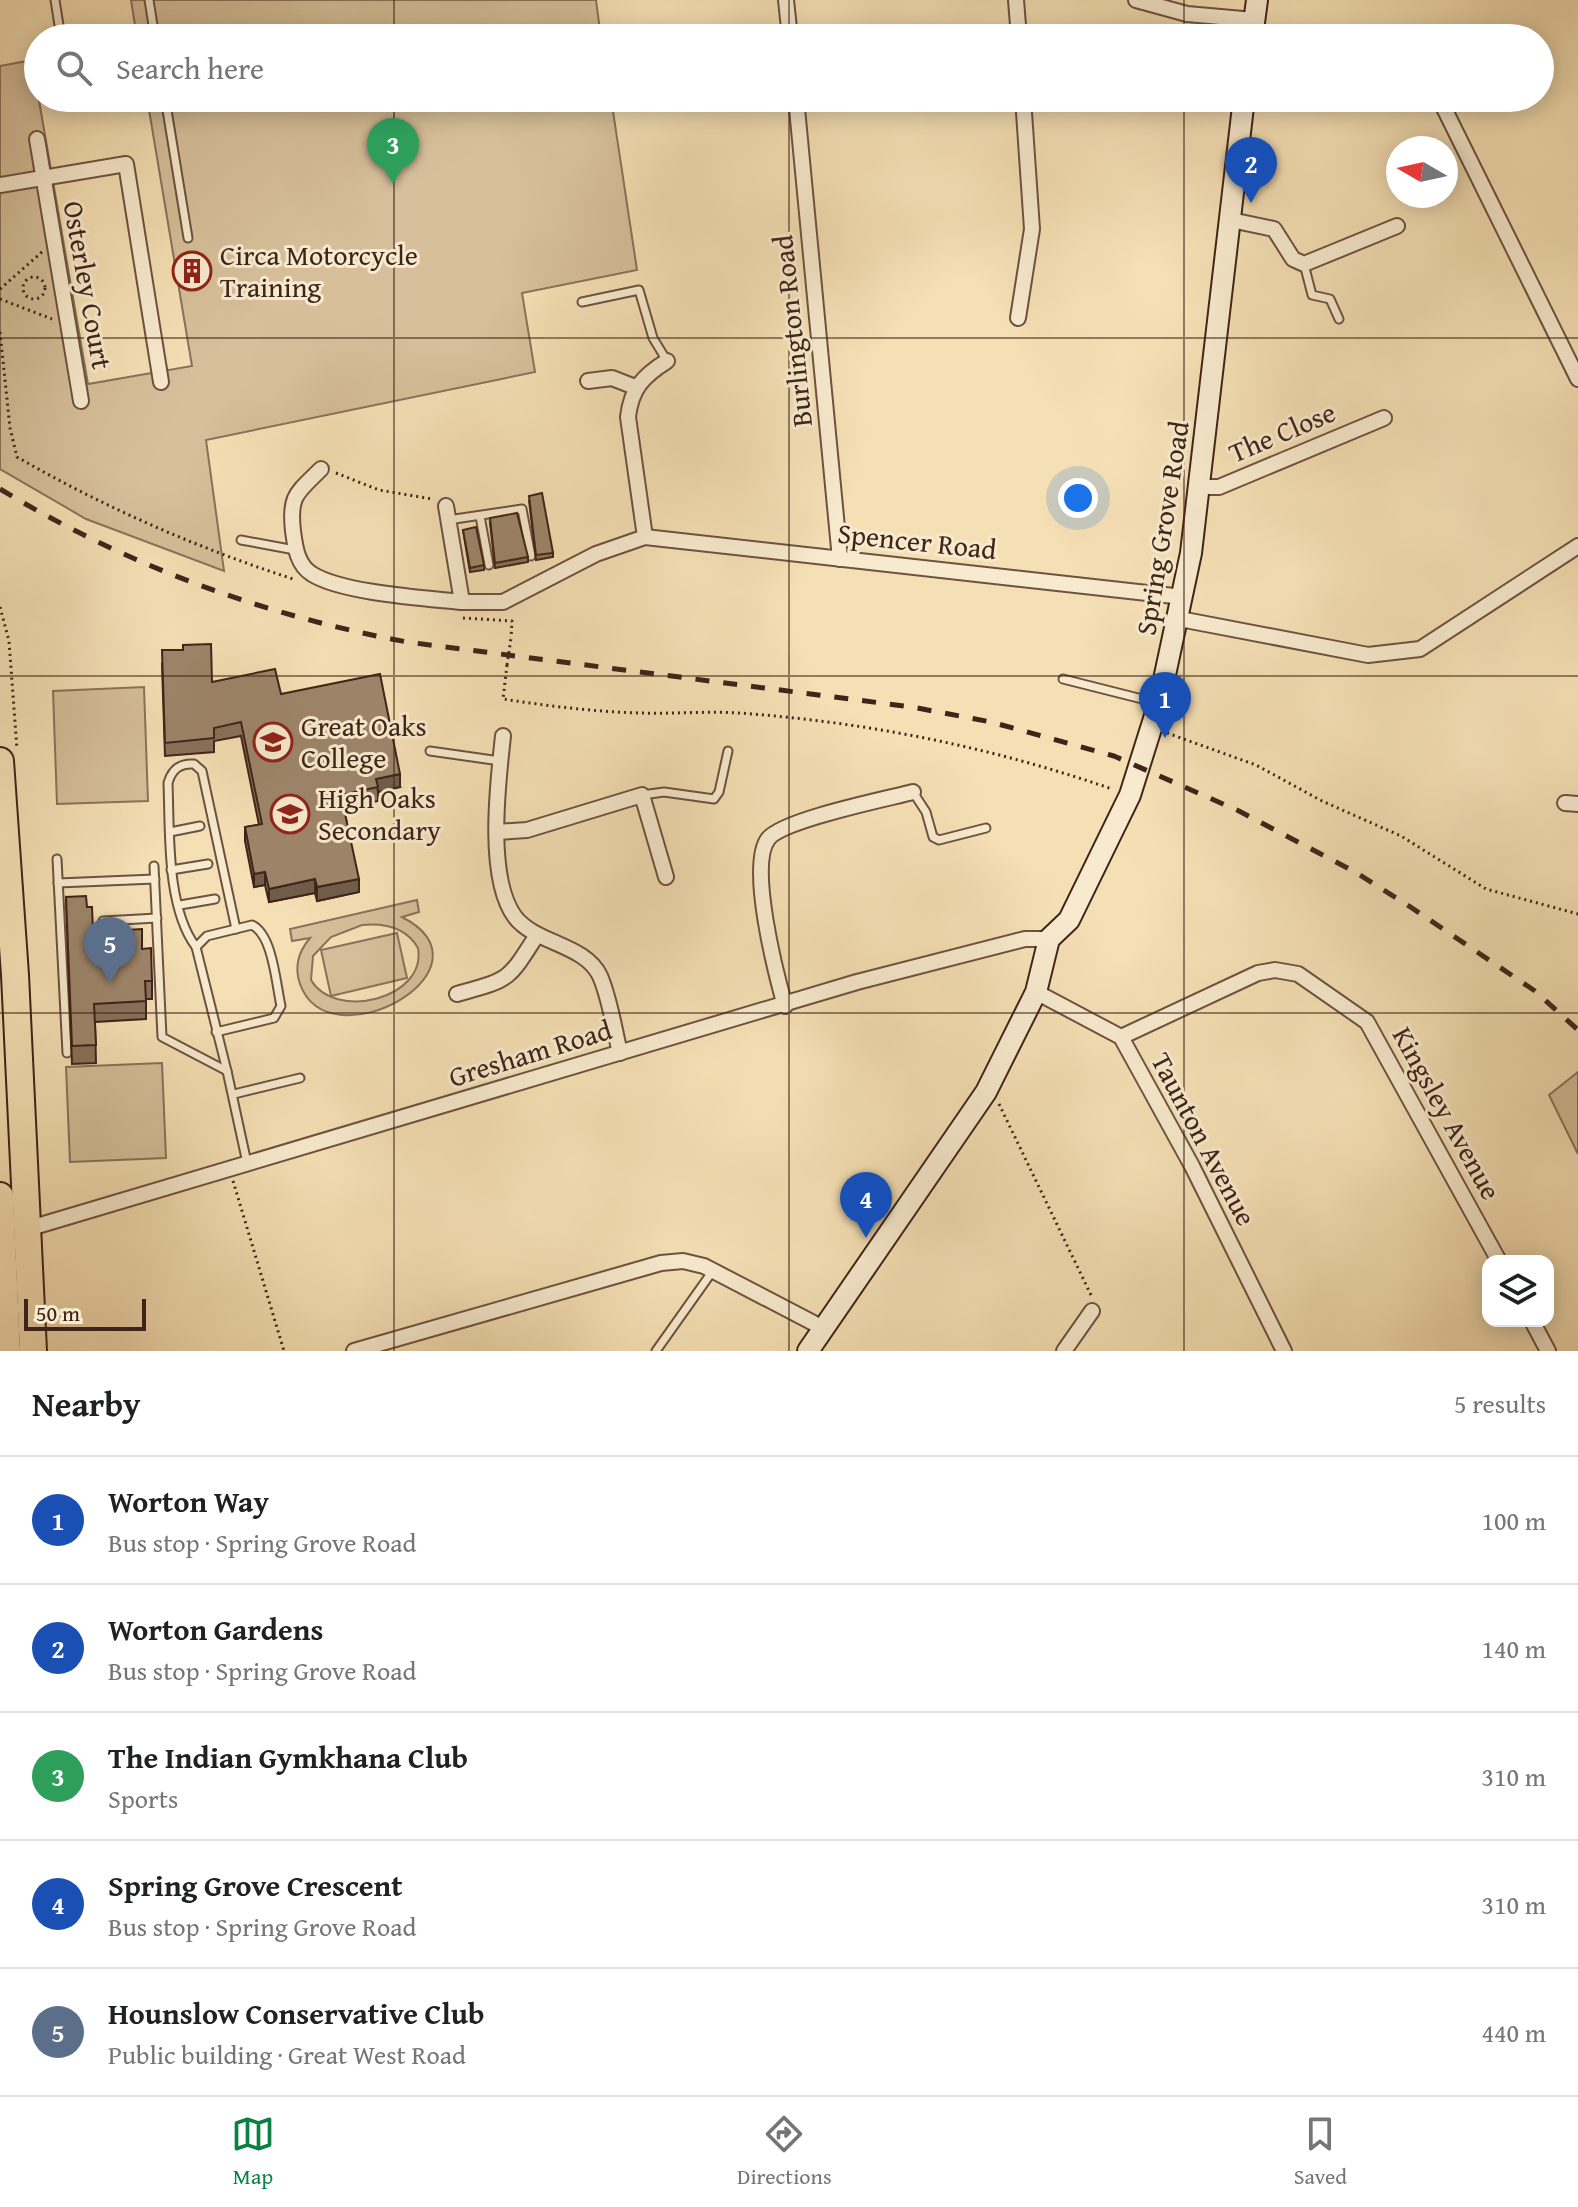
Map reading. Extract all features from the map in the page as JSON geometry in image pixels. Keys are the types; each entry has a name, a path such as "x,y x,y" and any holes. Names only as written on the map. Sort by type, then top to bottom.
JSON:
{"highway":[{"path":"0,761 15,975 33,1351"},
{"path":"0,1196 7,1351"}],"main road":[{"name":"Spring Grove Road","path":"808,1351 986,1092 1036,992 1049,939 1069,920 1130,795 1152,729 1180,619 1200,487 1243,112"}],"street":[{"path":"786,0 789,24"},
{"path":"1016,0 1018,24"},
{"path":"1136,0 1187,14 1254,19"},
{"name":"Burlington Road","path":"797,112 840,559"},
{"path":"1018,318 1032,229 1024,112"},
{"path":"1446,112 1578,379"},
{"name":"Osterley Court","path":"37,139 81,401"},
{"name":"Osterley Court","path":"0,185 126,164 161,382"},
{"path":"1231,220 1274,229 1293,259 1304,264 1397,226"},
{"path":"645,537 628,417 635,387 667,361"},
{"path":"588,381 612,378 635,387"},
{"name":"The Close","path":"1200,487 1219,487 1384,418"},
{"path":"295,550 290,506 294,495 321,469"},
{"path":"447,513 462,602"},
{"name":"Spencer Road","path":"295,550 301,564 312,574 355,587 462,602 503,602 596,554 645,537 1183,597"},
{"path":"1180,619 1368,655 1420,649 1578,546"},
{"path":"503,736 495,804 506,899 516,918 537,935 576,954 599,974 620,1053"},
{"path":"785,1006 768,944 761,857 769,838 790,825 913,792"},
{"path":"497,832 527,830 642,795 666,877"},
{"path":"457,994 502,981 513,974 537,935"},
{"name":"Gresham Road","path":"27,1229 785,1006 857,982 1025,939 1049,939"},
{"name":"Kingsley Avenue","path":"1121,1037 1258,973 1275,970 1298,974 1367,1022 1496,1255"},
{"name":"Taunton Avenue","path":"1036,992 1121,1037 1192,1166 1284,1351"},
{"path":"354,1351 661,1263 683,1261 713,1271 823,1328"},
{"path":"1064,1351 1092,1311"},
{"path":"1535,1327 1548,1351"}],"lane":[{"path":"55,0 59,24"},
{"path":"149,0 153,24"},
{"path":"167,112 188,238"},
{"path":"1304,264 1312,295 1330,299 1339,319"},
{"path":"582,302 639,290 653,338 667,361"},
{"path":"447,513 480,516 522,509 531,556"},
{"path":"480,516 489,565"},
{"path":"241,540 295,550"},
{"path":"1063,679 1159,703"},
{"path":"430,751 500,761"},
{"path":"642,795 664,792 714,799 719,792 728,751"},
{"path":"236,929 202,771 194,764 182,764 171,774 171,870 186,934 196,947 234,1094 248,1165"},
{"path":"913,792 926,812 933,837 939,840 986,828"},
{"path":"170,832 200,826"},
{"path":"57,859 67,1053"},
{"path":"171,870 208,864"},
{"path":"154,866 162,1037 227,1071"},
{"path":"58,883 155,879"},
{"path":"180,905 215,899"},
{"path":"103,921 157,918"},
{"path":"196,947 207,936 252,925 262,932 281,1006 274,1018 216,1032"},
{"path":"234,1094 300,1078"},
{"path":"656,1351 713,1271"}],"path":[{"path":"0,289 54,241"},
{"path":"28,279 41,280 44,287 41,296 35,299 26,295 23,288 28,279"},
{"path":"0,299 68,325"},
{"path":"0,332 10,428 17,457 163,532 221,557 302,582"},
{"path":"0,373 6,373"},
{"path":"321,469 357,484 434,499 447,513"},
{"path":"459,618 512,621 503,699 569,709 737,713 839,724 950,743 1044,765 1130,795"},
{"path":"1152,729 1256,765 1322,801 1401,836 1486,889 1578,914"},
{"path":"986,1092 996,1100 1091,1288 1092,1311"},
{"path":"230,1170 284,1351"}],"shaded area":[{"path":"131,0 596,0 599,24 135,24"},
{"path":"24,62 24,112 41,112 88,384 192,366 149,112 613,112 637,270 522,293 535,372 206,440 224,571 86,519 0,469 0,66"},
{"path":"144,687 148,801 57,804 53,691"},
{"path":"417,900 419,912 402,917 428,938 432,961 421,982 399,1000 371,1012 342,1015 317,1007 300,984 297,971 299,960 310,938 292,941 290,929","holes":["370,925 401,931 418,948 417,966 408,980 394,991 358,1001 339,999 323,992 311,980 313,956 331,937"]},
{"path":"397,933 407,978 331,996 321,950"},
{"path":"162,1063 166,1158 70,1162 66,1067"},
{"path":"1578,1072 1578,1154 1549,1095"}],"building":[{"path":"542,493 553,553 536,555 529,496"},
{"path":"517,513 528,557 495,563 490,518"},
{"path":"476,527 484,565 470,568 463,530"},
{"path":"211,644 212,682 275,669 281,694 380,674 400,774 376,779 378,787 341,795 359,879 317,887 315,879 269,889 265,872 254,874 245,827 262,824 241,722 214,728 214,738 165,743 162,650 183,650 183,645"},
{"path":"86,896 87,907 92,907 93,932 142,929 142,949 151,948 152,981 145,981 146,1001 94,1004 96,1045 72,1046 66,897"}],"railway":[{"path":"0,489 146,564 248,602 353,631 407,642 912,707 991,722 1114,756 1239,811 1355,872 1535,991 1578,1030"}],"place":[{"name":"The Indian Gymkhana Club","path":"393,184"},
{"name":"Worton Gardens","path":"1251,203"},
{"name":"Circa Motorcycle Training","path":"192,271"},
{"name":"Worton Way","path":"1165,738"},
{"name":"Great Oaks College","path":"273,742"},
{"name":"High Oaks Secondary","path":"290,814"},
{"name":"Hounslow Conservative Club","path":"110,983"},
{"name":"Spring Grove Crescent","path":"866,1238"}]}
